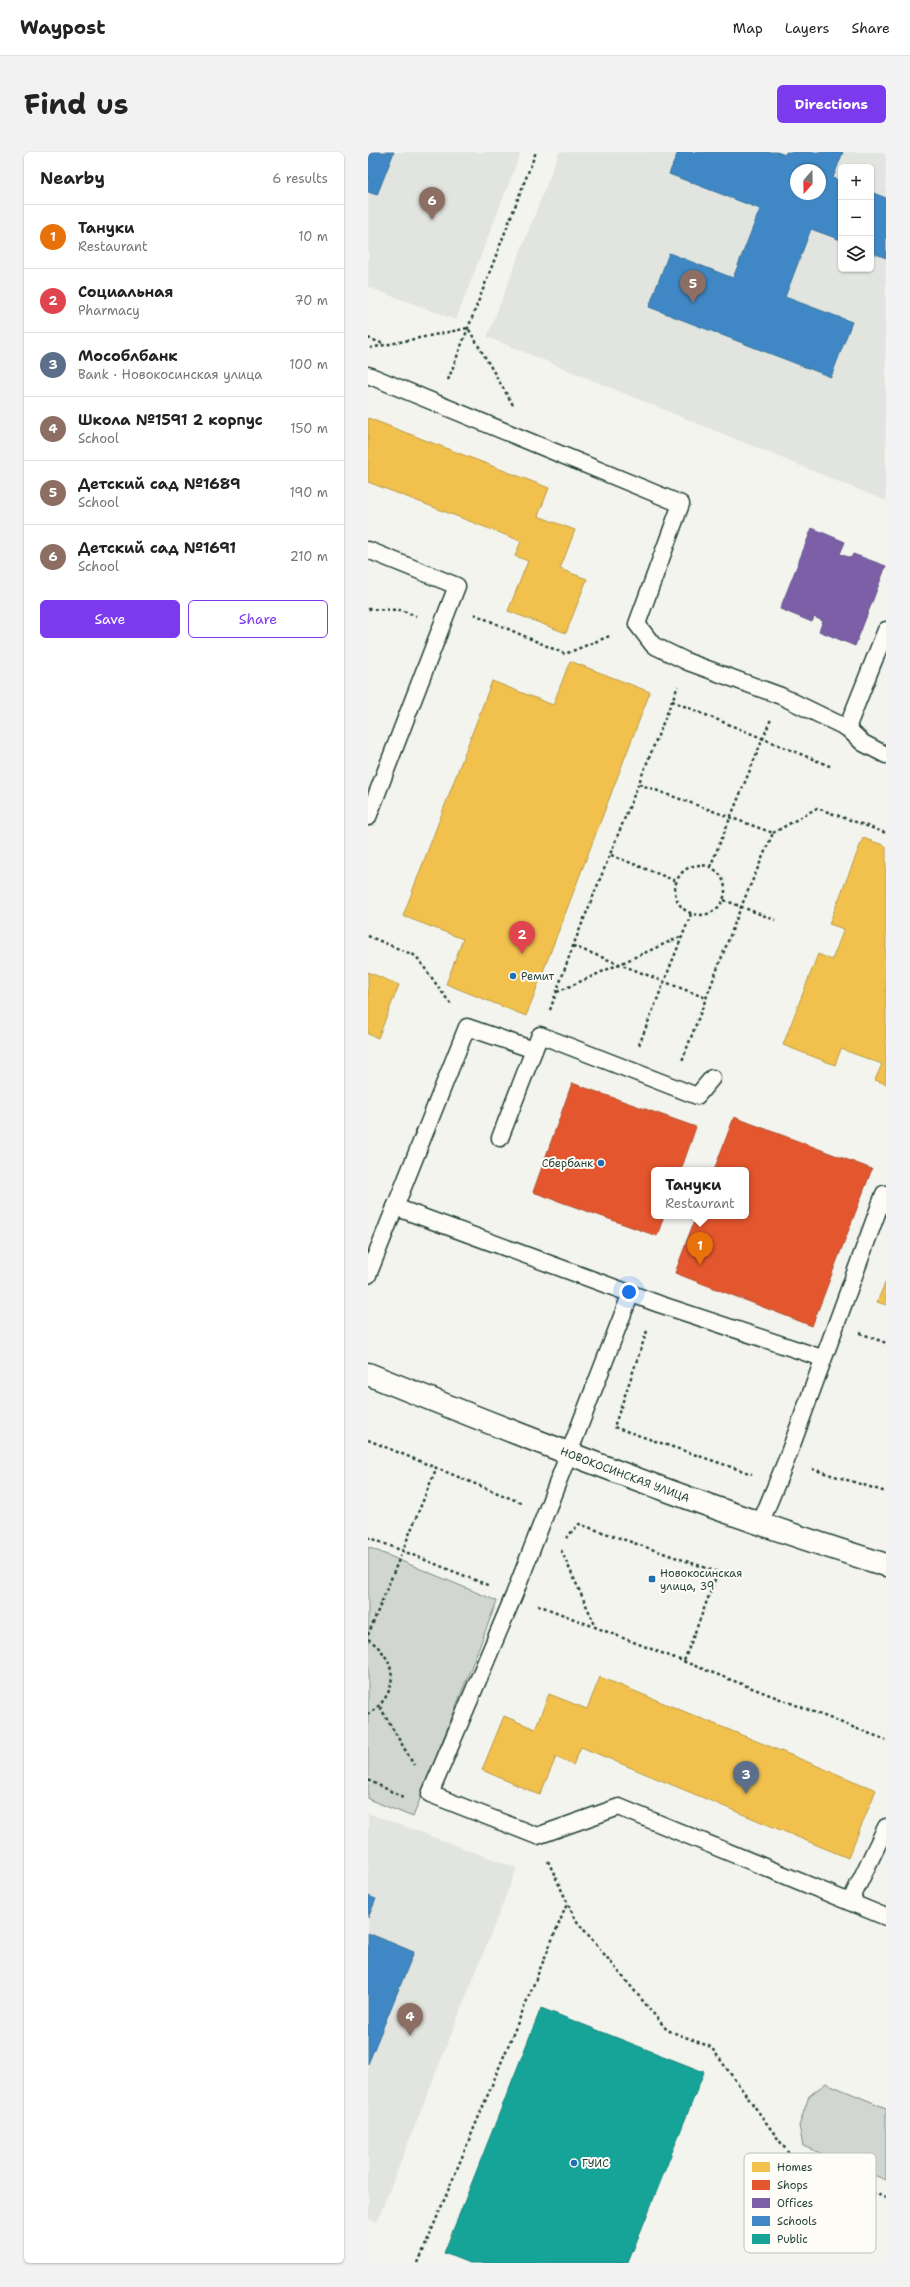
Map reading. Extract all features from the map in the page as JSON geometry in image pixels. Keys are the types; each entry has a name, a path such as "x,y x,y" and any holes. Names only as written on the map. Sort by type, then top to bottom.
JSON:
{"street":[{"name":"НОВОКОСИНСКАЯ УЛИЦА","path":"368,1374 569,1455 760,1524 886,1565"}],"lane":[{"path":"368,375 439,405 534,442 681,504 637,624 653,645 688,662 781,696 847,728 863,743 886,755"},
{"path":"368,550 456,586 368,817"},
{"path":"847,728 886,630"},
{"path":"368,1275 467,1027 534,1050"},
{"path":"500,1138 540,1035 697,1096 712,1078"},
{"path":"760,1524 778,1483 822,1358 884,1194 886,1194"},
{"path":"396,1207 631,1293 822,1358"},
{"path":"631,1293 514,1596 430,1794 537,1836 618,1806 886,1917"},
{"path":"850,1902 886,1827"}],"path":[{"path":"439,405 536,152"},
{"path":"368,348 468,328"},
{"path":"468,328 534,442"},
{"path":"368,338 386,345"},
{"path":"450,604 565,654 637,624"},
{"path":"368,609 401,610 442,625"},
{"path":"540,1035 573,946 688,662"},
{"path":"710,867 781,696"},
{"path":"672,701 832,766"},
{"path":"639,784 773,833"},
{"path":"672,1086 742,907 773,833 817,808 886,833"},
{"path":"611,855 676,881"},
{"path":"700,865 710,867 718,872 724,880 726,890 724,900 718,908 710,914 700,916 691,914 682,909 677,901 674,890 676,881 682,872 690,867 700,865"},
{"path":"724,900 775,920"},
{"path":"630,1070 691,914"},
{"path":"368,936 416,956 467,1027"},
{"path":"557,992 682,936"},
{"path":"573,946 706,998"},
{"path":"657,1302 614,1427 778,1483"},
{"path":"368,1440 436,1469 547,1512"},
{"path":"786,1461 886,1492"},
{"path":"368,1635 436,1469"},
{"path":"564,1540 579,1524 718,1572 684,1661"},
{"path":"368,1537 514,1596 886,1740"},
{"path":"559,1546 596,1627"},
{"path":"368,1639 380,1648 389,1661 392,1678 389,1694 380,1707 368,1714"},
{"path":"380,1707 416,1768"},
{"path":"537,1836 575,1919 667,2030 711,2047 788,2153"},
{"path":"418,2263 568,1904"},
{"path":"876,2194 886,2198"}],"shaded area":[{"path":"368,152 521,152 456,320 368,287"},
{"path":"559,152 886,152 886,501 487,337"},
{"path":"368,1547 497,1601 413,1817 368,1799"},
{"path":"368,1813 517,1868 377,2222 368,2218"},
{"path":"826,2083 886,2108 886,2180 876,2176 876,2153 820,2153 803,2146 799,2126 809,2096"}],"building: Homes":[{"path":"368,418 549,488 538,516 575,530 560,569 587,579 566,633 508,611 528,561 515,556 521,541 368,482"},
{"path":"570,661 650,692 526,1016 446,984 463,939 403,916 492,681 553,705"},
{"path":"863,838 886,846 886,1084 875,1080 882,1064 841,1049 835,1065 783,1045 818,954 832,960 844,929 829,924"},
{"path":"368,972 399,985 378,1038 368,1034"},
{"path":"886,1281 886,1305 877,1302"},
{"path":"600,1677 876,1790 848,1858 581,1747 573,1765 556,1757 540,1795 482,1770 504,1716 535,1729 549,1694 587,1709"}],"building: Shops":[{"path":"572,1083 696,1127 682,1167 651,1167 651,1219 663,1219 657,1236 533,1192"},
{"path":"734,1117 872,1169 812,1326 675,1273 695,1219 749,1219 749,1167 715,1167"}],"building: Offices":[{"path":"812,528 845,542 840,554 851,558 853,554 886,566 855,646 819,631 823,621 814,617 812,622 780,609"}],"building: Schools":[{"path":"368,152 394,152 377,195 368,192"},
{"path":"678,152 777,152 785,155 786,152 843,152 833,178 838,180 838,239 811,229 785,297 852,322 831,377 649,307 669,253 733,278 760,209 669,174"},
{"path":"874,193 886,198 886,258 874,253"},
{"path":"368,1896 376,1899 368,1918"},
{"path":"368,1933 414,1952 368,2064"}],"building: Public":[{"name":"ГУИС","path":"541,2008 704,2072 628,2263 469,2263 444,2253"}],"place":[{"name":"Детский сад №1691","path":"432,220"},
{"name":"Детский сад №1689","path":"693,303"},
{"name":"Социальная","path":"522,954"},
{"name":"Ремит","path":"513,976"},
{"name":"Сбербанк","path":"601,1163"},
{"name":"Тануки","path":"700,1265"},
{"name":"Новокосинская улица, 39","path":"652,1579"},
{"name":"Мособлбанк","path":"746,1794"},
{"name":"Школа №1591 2 корпус","path":"410,2036"},
{"name":"ГУИС","path":"574,2163"}]}
